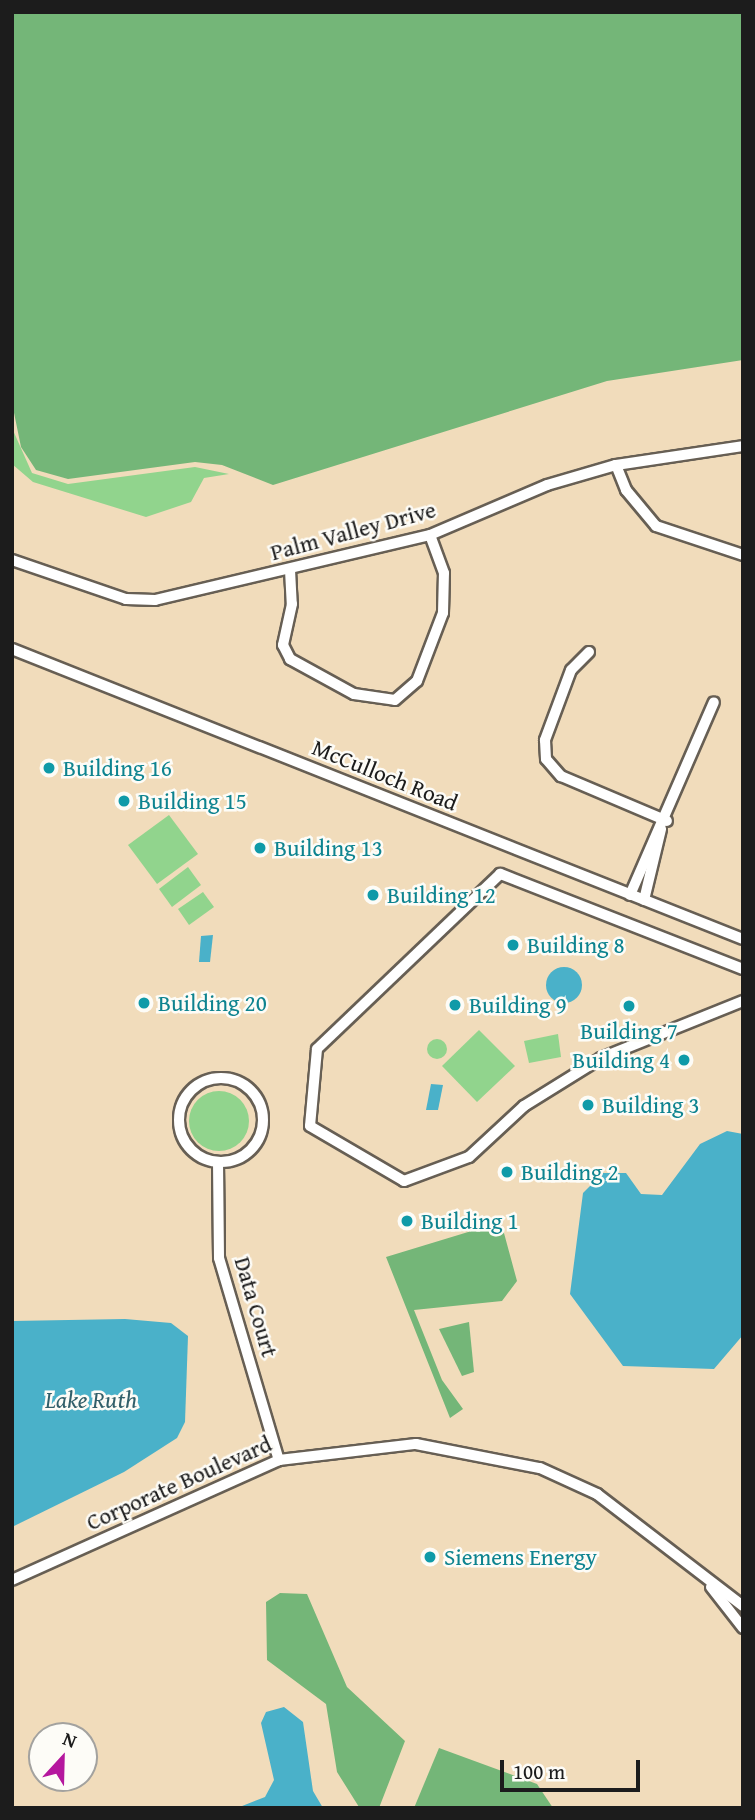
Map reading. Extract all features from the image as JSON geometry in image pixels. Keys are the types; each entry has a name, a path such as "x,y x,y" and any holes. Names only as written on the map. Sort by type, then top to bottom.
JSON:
{"street":[{"name":"Palm Valley Drive","path":"12,560 139,601 290,570 430,535 547,485 616,465 743,446"},
{"path":"616,465 626,490 656,526 743,555"},
{"path":"290,570 292,604 283,645 290,659 354,694 395,700 417,681 443,613 444,573 430,535"},
{"name":"McCulloch Road","path":"12,649 743,939"},
{"path":"589,652 571,670 545,740 546,759 561,776 664,825"},
{"path":"630,895 644,860 664,825 715,702"},
{"path":"645,901 664,825"},
{"path":"644,860 656,864"},
{"path":"743,969 500,874 317,1049 310,1126 404,1181 469,1157 524,1106 601,1058 743,1001"},
{"path":"226,1079 258,1101 262,1126 246,1154 218,1162 184,1141 180,1113 194,1088 226,1079"},
{"name":"Data Court","path":"218,1162 219,1258 279,1460"},
{"name":"Corporate Boulevard","path":"12,1580 279,1460 416,1444 540,1468 616,1504 708,1582 743,1606"},
{"name":"Corporate Boulevard","path":"708,1582 743,1628"}],"green space":[{"path":"12,12 743,12 743,360 607,381 273,485 222,465 195,462 68,479 36,470 21,447 12,403"},
{"path":"12,428 32,473 68,484 195,467 229,474 204,478 191,502 146,517 33,482 12,464"},
{"path":"169,815 198,854 157,884 128,845"},
{"path":"188,867 201,885 172,907 159,889"},
{"path":"203,892 214,907 189,925 178,909"},
{"path":"479,1030 515,1066 477,1102 442,1066"},
{"path":"558,1034 561,1057 529,1063 524,1041"},
{"path":"433,1039 441,1039 447,1049 441,1059 433,1059 427,1053 427,1045"},
{"path":"213,1091 225,1091 244,1104 249,1121 247,1133 236,1146 225,1151 213,1151 194,1138 189,1127 189,1115 202,1096"},
{"path":"501,1222 517,1281 502,1301 414,1310 442,1380 463,1409 450,1418 386,1257"},
{"path":"469,1322 474,1372 462,1376 439,1329"},
{"path":"280,1593 307,1594 347,1687 405,1741 379,1808 359,1807 337,1772 326,1704 267,1660 266,1602"},
{"path":"439,1748 537,1784 553,1808 414,1808"}],"water":[{"path":"213,935 210,962 199,962 201,936"},
{"path":"564,967 577,972 582,985 577,998 564,1003 551,998 546,985 551,972"},
{"path":"431,1084 443,1085 438,1110 426,1110"},
{"path":"727,1131 743,1134 743,1335 714,1369 623,1366 570,1294 583,1193 603,1173 626,1173 641,1194 662,1195 700,1144"},
{"name":"Lake Ruth","path":"125,1319 171,1323 188,1336 185,1422 177,1438 124,1472 12,1527 12,1321"},
{"path":"284,1707 303,1722 313,1791 323,1808 237,1808 265,1797 274,1780 261,1723 266,1712"}],"place":[{"name":"Building 16","path":"49,768"},
{"name":"Building 15","path":"124,801"},
{"name":"Building 13","path":"260,848"},
{"name":"Building 12","path":"373,895"},
{"name":"Building 8","path":"513,945"},
{"name":"Building 20","path":"144,1003"},
{"name":"Building 9","path":"455,1005"},
{"name":"Building 7","path":"629,1006"},
{"name":"Building 4","path":"684,1060"},
{"name":"Building 3","path":"588,1105"},
{"name":"Building 2","path":"507,1172"},
{"name":"Building 1","path":"407,1221"},
{"name":"Siemens Energy","path":"430,1557"}]}
